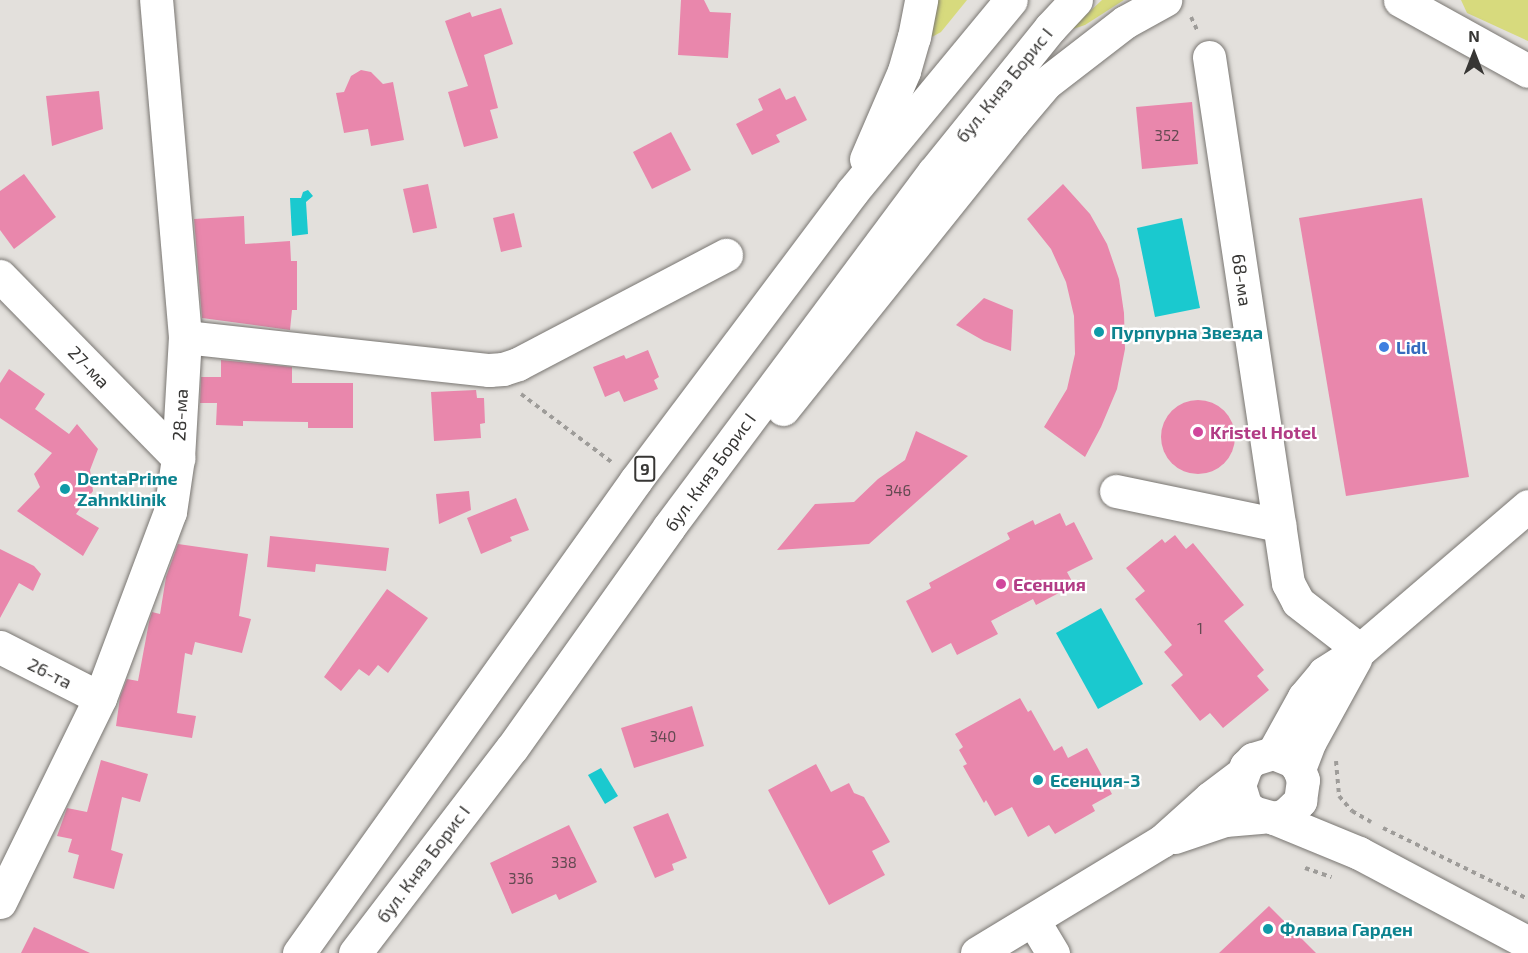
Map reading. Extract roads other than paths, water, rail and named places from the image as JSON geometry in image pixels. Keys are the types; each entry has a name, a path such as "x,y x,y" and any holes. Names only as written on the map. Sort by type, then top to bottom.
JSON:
{"main road":[{"name":"28-ма","path":"0,902 99,698 170,512 178,458 185,337 156,0"},
{"path":"852,192 903,71 914,36 921,0"},
{"name":"9","path":"299,953 636,480 852,192 1011,0"},
{"name":"бул. Княз Борис I","path":"355,953 512,748 669,527 933,173 1050,28 1076,0"},
{"path":"512,748 1046,83 1125,21 1165,0"},
{"path":"1400,0 1528,70"},
{"name":"68-ма","path":"1209,57 1288,583 1298,602 1360,650"},
{"path":"185,337 489,370 518,364 726,255"},
{"name":"27-ма","path":"0,276 178,458"},
{"path":"1116,491 1279,525"},
{"path":"1162,841 1225,820 1268,817 1294,809 1292,771 1304,697 1324,673 1360,650 1523,512"},
{"name":"26-та","path":"0,647 99,698"},
{"path":"977,953 1162,841 1210,798 1241,775 1253,759 1292,771 1323,818 1359,853"},
{"path":"1241,775 1240,795 1245,804 1268,817 1359,853 1528,943"},
{"path":"1033,920 1053,953"}],"water":[{"path":"308,190 313,196 306,202 308,234 292,236 290,198 301,198 303,192"},
{"path":"1182,218 1200,308 1155,317 1137,228"},
{"path":"1101,608 1143,684 1098,709 1056,633"},
{"path":"601,768 618,796 605,804 588,775"}],"place":[{"name":"Пурпурна Звезда","path":"1099,332"},
{"name":"Lidl","path":"1384,347"},
{"name":"Kristel Hotel","path":"1198,432"},
{"name":"DentaPrime Zahnklinik","path":"65,489"},
{"name":"Есенция","path":"1001,584"},
{"name":"Есенция-3","path":"1038,780"},
{"name":"Флавиа Гарден","path":"1268,929"}]}
